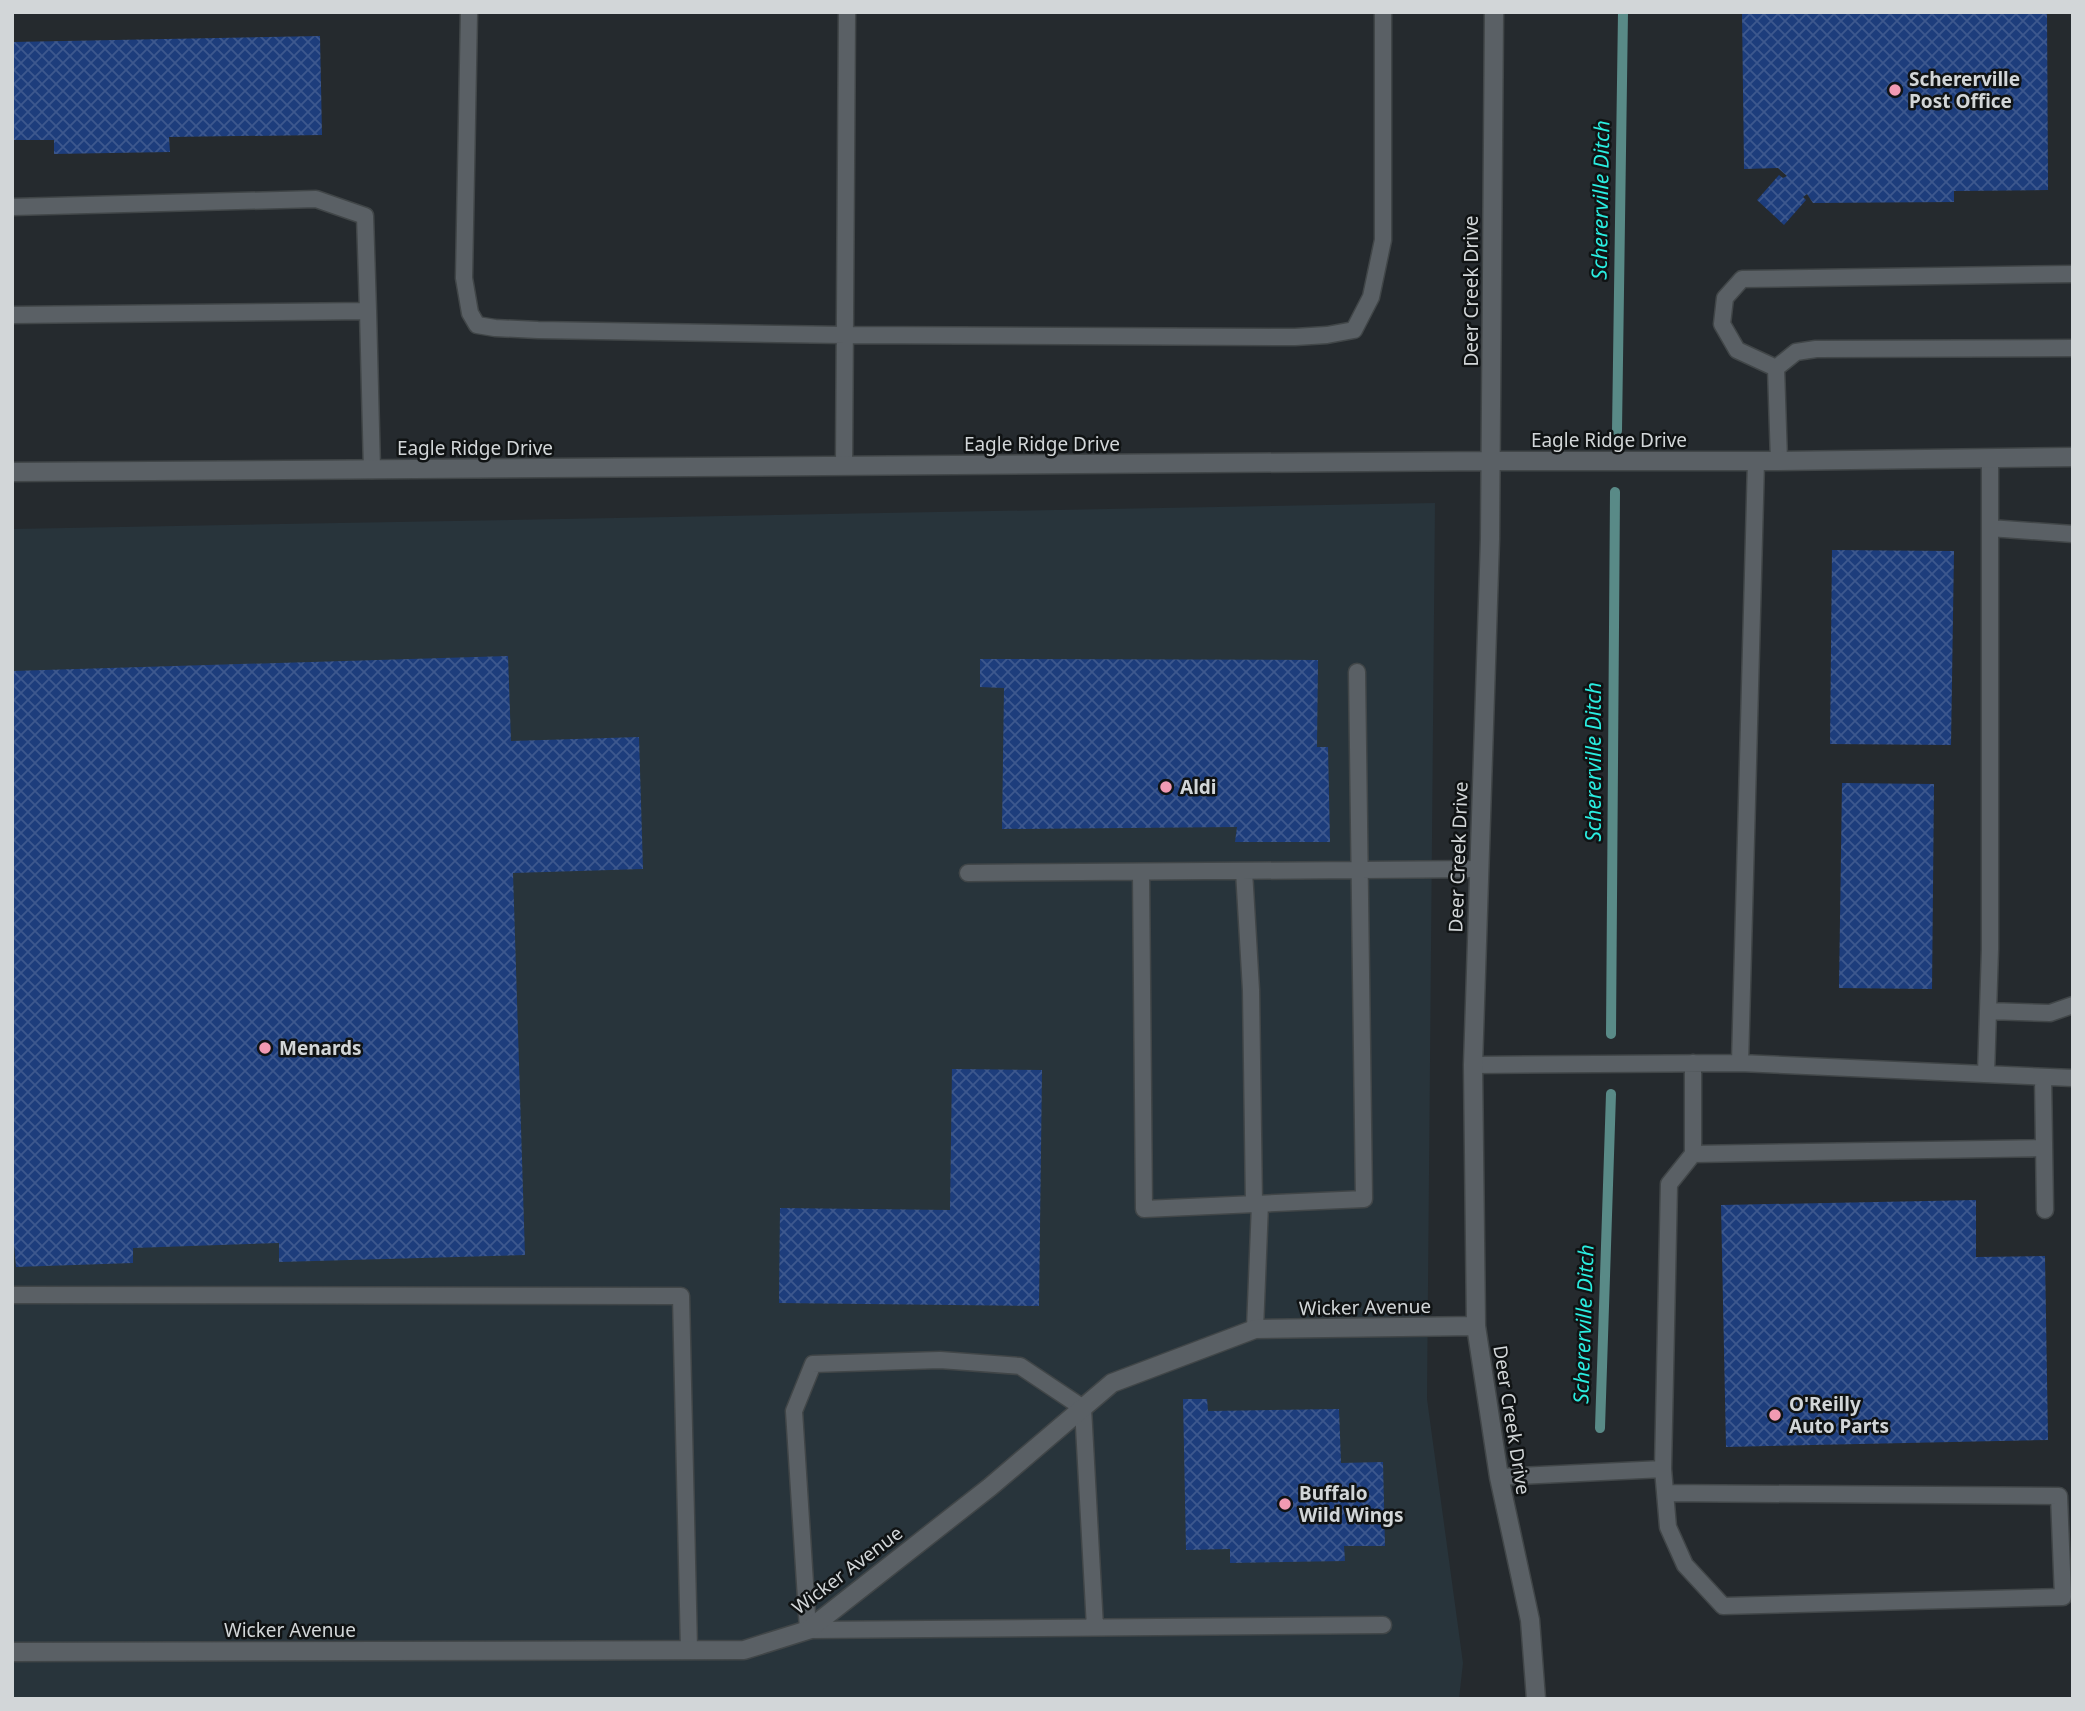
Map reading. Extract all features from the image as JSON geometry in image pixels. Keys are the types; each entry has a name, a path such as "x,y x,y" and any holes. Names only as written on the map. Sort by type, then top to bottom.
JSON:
{"street":[{"name":"Deer Creek Drive","path":"1494,12 1490,540 1473,1065 1476,1326 1499,1477 1530,1620 1536,1699"},
{"name":"Eagle Ridge Drive","path":"12,472 2073,457"},
{"name":"Wicker Avenue","path":"12,1653 744,1650 808,1630 990,1487 1112,1383 1255,1329 1476,1326"}],"lane":[{"path":"469,12 464,278 470,313 477,325 538,330 845,335 1295,337 1354,330 1371,297 1383,240 1383,12"},
{"path":"844,466 847,12"},
{"path":"12,207 316,199 365,216 372,470"},
{"path":"1776,368 1737,350 1722,324 1725,298 1742,279 2073,274"},
{"path":"12,315 368,311"},
{"path":"1776,368 1796,352 1816,349 2073,348"},
{"path":"1776,368 1779,461"},
{"path":"1986,1074 1990,458"},
{"path":"1740,1063 1756,461"},
{"path":"1990,528 2073,534"},
{"path":"1141,872 1144,1209 1364,1199 1357,672"},
{"path":"968,873 1479,869"},
{"path":"1244,871 1251,990 1257,1204 1255,1329"},
{"path":"1988,1012 2050,1013 2073,1005"},
{"path":"1665,1493 2059,1496 2063,1597 1723,1606 1685,1565 1668,1527 1665,1493 1663,1469 1669,1184 1693,1154 1693,1063"},
{"path":"1473,1065 1740,1063 2073,1078"},
{"path":"2043,1077 2045,1210"},
{"path":"1693,1154 2044,1148"},
{"path":"12,1296 681,1296 689,1650"},
{"path":"1095,1627 1083,1408 1020,1366 940,1360 813,1364 794,1411 808,1630 1383,1625"},
{"path":"1499,1477 1663,1469"}],"shaded area":[{"path":"1435,503 1427,1399 1463,1663 1459,1699 12,1699 12,529"}],"building":[{"name":"Schererville Post Office","path":"1742,12 2047,12 2048,190 1954,191 1954,202 1813,203 1807,194 1803,197 1806,200 1784,225 1757,200 1779,175 1783,178 1787,176 1778,168 1744,169"},
{"path":"320,36 322,135 169,137 170,152 54,154 54,140 12,140 12,42"},
{"path":"1832,550 1954,551 1951,745 1830,744"},
{"name":"Menards","path":"508,656 511,741 639,737 643,869 513,873 525,1255 279,1262 279,1243 133,1248 133,1263 16,1267 12,1222 12,671"},
{"name":"Aldi","path":"980,659 1318,660 1317,747 1328,747 1330,842 1235,842 1237,827 1002,829 1004,688 980,687"},
{"path":"1842,783 1934,784 1932,989 1839,988"},
{"path":"952,1069 1042,1070 1039,1306 779,1303 780,1208 950,1210"},
{"path":"1976,1200 1976,1257 2045,1256 2048,1440 1726,1447 1721,1205"},
{"name":"Buffalo Wild Wings","path":"1183,1399 1207,1399 1208,1411 1339,1409 1341,1463 1383,1462 1385,1546 1344,1546 1345,1561 1230,1563 1230,1549 1186,1550"}],"waterway":[{"name":"Schererville Ditch","path":"1617,431 1623,12"},
{"name":"Schererville Ditch","path":"1611,1034 1615,492"},
{"name":"Schererville Ditch","path":"1600,1428 1611,1094"}],"place":[{"name":"Schererville Post Office","path":"1895,90"},
{"name":"Aldi","path":"1166,787"},
{"name":"Menards","path":"265,1048"},
{"name":"O'Reilly Auto Parts","path":"1775,1415"},
{"name":"Buffalo Wild Wings","path":"1285,1504"}]}
